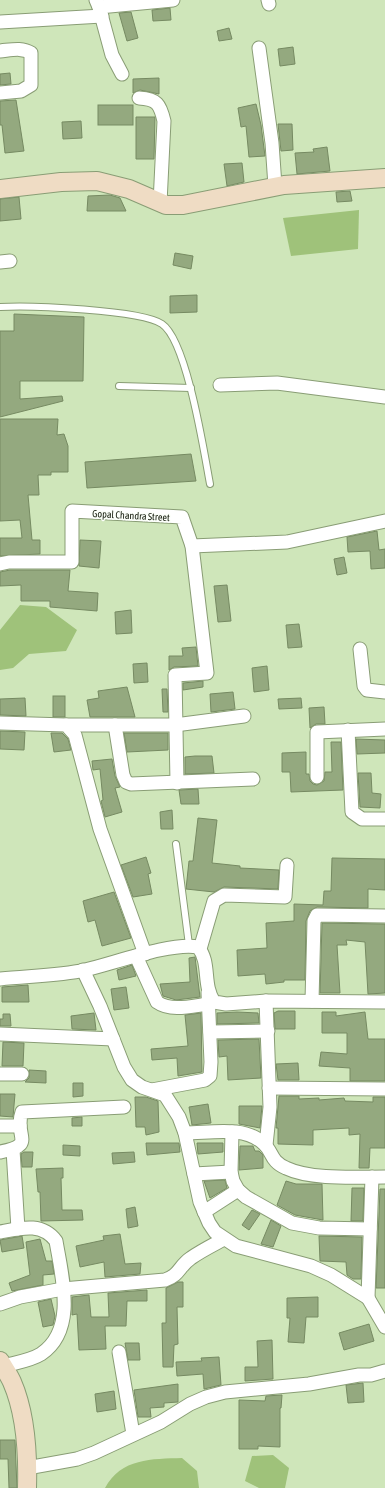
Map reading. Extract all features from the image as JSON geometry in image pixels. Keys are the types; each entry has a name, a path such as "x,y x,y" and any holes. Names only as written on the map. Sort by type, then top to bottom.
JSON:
{"street":[{"path":"0,22 99,8 173,0"},
{"path":"99,8 112,54 122,74"},
{"path":"259,48 270,129 275,186"},
{"path":"0,51 26,49 31,53 32,78 31,85 27,89 0,93"},
{"path":"139,98 150,99 157,102 161,109 164,121 160,203"},
{"path":"0,189 62,182 96,181 129,189 166,205 183,205 275,186 385,178"},
{"path":"220,385 276,383 385,398"},
{"name":"Gopal Chandra Street","path":"0,564 9,562 72,562 72,511 182,517 192,546"},
{"path":"177,783 175,675 207,673 192,546 287,542 385,521"},
{"path":"360,649 364,686 367,690 385,692"},
{"path":"0,723 175,726 244,716"},
{"path":"66,724 75,735 100,829 140,955 157,1002 163,1006 170,1007 208,999 214,1002 226,1004 266,1000 385,1002"},
{"path":"115,725 123,775 126,782 139,785 253,779"},
{"path":"317,777 317,732 385,729"},
{"path":"348,730 352,812 362,819 385,819"},
{"path":"194,947 214,901 224,895 285,897 287,865"},
{"path":"312,1001 314,920 317,915 385,916"},
{"path":"0,979 83,970 140,955 194,947 204,955 212,1062 210,1076 205,1080 151,1090"},
{"path":"83,970 124,1068 132,1080 142,1087 165,1095 179,1117 185,1133 204,1212 215,1232 224,1240 236,1246 311,1266 331,1275 368,1298 385,1327"},
{"path":"266,1000 270,1114 266,1145"},
{"path":"210,1032 268,1031"},
{"path":"0,1034 113,1039"},
{"path":"0,1074 22,1074"},
{"path":"269,1088 385,1089"},
{"path":"18,1229 6,1151 21,1146 22,1139 20,1126 22,1112 124,1108"},
{"path":"0,1126 20,1126"},
{"path":"232,1132 231,1172 233,1181 238,1190 283,1220 292,1223 319,1228 370,1229"},
{"path":"185,1133 244,1133 257,1138 266,1145 274,1160 284,1167 296,1172 310,1175 379,1177 370,1229 368,1298"},
{"path":"194,1174 231,1172"},
{"path":"204,1212 238,1190"},
{"path":"0,1232 38,1228 51,1234 56,1241 63,1289 64,1307 62,1324 60,1334 52,1346 40,1355 1,1365 12,1381 19,1402 27,1468 27,1488"},
{"path":"0,1304 20,1297 63,1289 165,1280 174,1277 182,1265 190,1258 224,1240"},
{"path":"119,1352 133,1434"},
{"path":"27,1468 77,1459 160,1422 190,1404 206,1397 226,1392 309,1384 359,1375 371,1376 385,1371"}],"lane":[{"path":"0,306 20,306 98,312 146,318 162,324 174,336 191,388 210,484"},
{"path":"119,386 191,388"},
{"path":"176,844 194,947"}],"shaded area":[{"path":"359,210 358,249 291,256 283,218"},
{"path":"20,605 46,607 77,630 66,651 29,654 13,668 0,670 0,630"},
{"path":"273,1455 289,1468 285,1488 259,1488 245,1481 252,1456"},
{"path":"182,1458 197,1471 199,1488 105,1488 112,1478 120,1471 138,1462"}],"building":[{"path":"170,8 171,20 153,21 152,10"},
{"path":"131,12 138,38 127,41 119,13"},
{"path":"229,28 232,39 219,41 217,31"},
{"path":"293,47 295,64 280,66 278,49"},
{"path":"10,73 11,84 0,85 0,74"},
{"path":"159,78 159,94 140,90 133,93 133,79"},
{"path":"16,100 24,151 5,153 2,125 0,125 0,101"},
{"path":"256,104 261,125 265,156 249,157 246,126 241,127 238,108"},
{"path":"98,105 133,105 133,125 98,125"},
{"path":"136,117 155,117 154,159 136,159"},
{"path":"81,121 82,138 63,139 62,122"},
{"path":"278,124 292,124 293,150 281,151"},
{"path":"327,147 330,171 297,174 295,153 314,152 313,149"},
{"path":"242,163 244,182 227,186 224,164"},
{"path":"350,191 352,201 337,202 336,192"},
{"path":"110,195 120,198 126,211 87,211 88,196"},
{"path":"19,197 21,219 0,221 0,199"},
{"path":"175,253 193,256 191,269 173,265"},
{"path":"197,295 197,312 170,313 170,296"},
{"path":"14,314 84,317 83,381 20,381 20,399 62,396 63,401 0,417 0,331 14,331"},
{"path":"0,419 58,419 57,435 64,434 68,446 68,472 51,472 51,475 38,475 39,495 28,495 32,540 40,540 40,554 0,556 0,538 22,538 20,520 0,521"},
{"path":"191,454 196,481 87,488 85,462"},
{"path":"377,531 379,550 385,549 385,568 371,569 370,551 348,552 347,537"},
{"path":"80,540 101,541 99,568 79,566"},
{"path":"344,557 347,573 337,575 334,559"},
{"path":"10,570 70,570 68,591 98,593 97,611 50,607 50,601 21,601 21,585 0,586 0,572"},
{"path":"227,585 231,621 218,622 214,586"},
{"path":"131,610 132,633 116,634 115,612"},
{"path":"299,624 302,647 288,648 286,625"},
{"path":"196,647 198,666 174,667 169,670 169,656 183,656 182,648"},
{"path":"147,663 148,682 134,683 133,664"},
{"path":"267,666 269,690 254,692 252,668"},
{"path":"203,681 203,687 183,690 183,683"},
{"path":"127,687 135,717 90,717 87,700 99,698 98,691"},
{"path":"162,689 167,689 168,712 163,712"},
{"path":"233,692 235,709 211,712 210,694"},
{"path":"53,696 65,696 65,717 53,717"},
{"path":"25,698 26,716 0,715 0,699"},
{"path":"301,698 302,708 279,709 278,699"},
{"path":"324,707 325,724 316,724 310,728 309,708"},
{"path":"0,731 25,732 24,750 0,749"},
{"path":"51,733 62,733 68,739 71,750 54,752"},
{"path":"124,733 168,733 168,750 127,752"},
{"path":"356,739 385,740 385,753 357,754"},
{"path":"331,742 341,742 343,790 291,792 290,772 282,772 282,753 306,752 306,774 309,774 310,781 313,784 317,785 324,781 325,772 332,772"},
{"path":"212,756 214,773 185,774 185,757"},
{"path":"112,759 115,776 120,787 115,788 122,812 105,817 101,801 103,800 100,769 93,770 92,761"},
{"path":"358,773 371,773 372,793 381,794 380,808 360,807"},
{"path":"198,789 199,804 181,804 179,790"},
{"path":"172,810 173,829 161,829 160,812"},
{"path":"198,818 217,820 212,863 240,866 240,868 279,870 278,889 224,887 214,892 186,889 189,861 193,861"},
{"path":"146,857 151,873 148,874 152,894 133,897 121,865"},
{"path":"332,858 385,859 385,890 368,889 368,908 317,907 310,911 306,921 305,980 284,980 284,982 266,984 265,974 238,976 237,950 267,948 266,923 294,921 294,904 323,905 324,891 331,891"},
{"path":"114,892 131,938 102,946 95,920 88,922 83,901"},
{"path":"322,923 385,924 385,993 368,994 365,942 346,940 347,945 337,945 340,993 320,993"},
{"path":"195,957 200,997 176,1000 163,996 160,984 190,982 189,958"},
{"path":"132,965 136,976 119,980 117,970"},
{"path":"28,985 29,1002 2,1002 2,987"},
{"path":"126,987 129,1008 114,1010 111,989"},
{"path":"278,1011 295,1011 295,1029 275,1029 274,1013"},
{"path":"322,1012 336,1012 336,1016 365,1012 368,1039 385,1039 385,1081 350,1081 350,1068 319,1066 321,1052 347,1054 347,1033 322,1033"},
{"path":"94,1013 96,1030 72,1029 71,1016"},
{"path":"201,1013 202,1072 178,1076 177,1058 152,1060 151,1049 188,1046 185,1015"},
{"path":"217,1013 258,1013 259,1023 217,1024"},
{"path":"3,1014 10,1014 11,1026 0,1026 0,1019 3,1019"},
{"path":"259,1039 261,1078 228,1080 227,1056 219,1057 218,1040"},
{"path":"3,1042 24,1043 23,1066 2,1066"},
{"path":"298,1063 299,1080 278,1080 276,1064"},
{"path":"29,1070 46,1071 46,1083 25,1082 29,1078"},
{"path":"73,1083 83,1083 83,1096 73,1097"},
{"path":"0,1094 15,1094 13,1117 0,1116"},
{"path":"279,1096 299,1096 299,1099 319,1098 319,1100 344,1098 345,1101 373,1102 373,1097 385,1097 385,1148 370,1148 369,1168 359,1168 360,1134 349,1135 349,1128 313,1130 313,1145 278,1144 278,1128 276,1128"},
{"path":"135,1097 146,1097 158,1101 159,1132 146,1135 145,1127 136,1127"},
{"path":"208,1104 211,1123 192,1125 189,1107"},
{"path":"239,1106 262,1106 260,1128 239,1124"},
{"path":"82,1117 82,1126 72,1126 72,1118"},
{"path":"146,1143 179,1143 180,1152 147,1155"},
{"path":"197,1143 223,1143 223,1152 198,1154"},
{"path":"63,1145 80,1146 80,1156 63,1155"},
{"path":"240,1146 253,1146 255,1151 259,1151 263,1155 263,1168 239,1170"},
{"path":"24,1152 33,1152 32,1167 22,1167 21,1154"},
{"path":"134,1152 135,1162 113,1164 112,1153"},
{"path":"63,1168 63,1178 61,1178 62,1210 82,1210 83,1220 41,1221 40,1192 38,1192 36,1169"},
{"path":"225,1180 227,1188 210,1198 204,1181"},
{"path":"286,1181 296,1184 322,1184 323,1220 295,1215 277,1205"},
{"path":"352,1188 364,1188 363,1221 351,1221"},
{"path":"380,1189 385,1189 385,1288 376,1288"},
{"path":"135,1207 138,1226 128,1228 126,1209"},
{"path":"252,1210 260,1214 249,1230 242,1225"},
{"path":"271,1220 281,1226 273,1247 261,1244"},
{"path":"120,1234 125,1264 141,1263 140,1274 105,1277 104,1262 80,1267 76,1246 104,1240 103,1236"},
{"path":"22,1236 24,1248 2,1252 0,1240"},
{"path":"319,1236 362,1237 361,1279 353,1279 347,1275 346,1262 320,1261"},
{"path":"40,1239 46,1261 52,1261 54,1274 43,1275 43,1285 12,1291 9,1283 30,1275 26,1242"},
{"path":"178,1282 183,1282 183,1307 177,1307 178,1344 174,1345 173,1367 163,1367 162,1323 166,1323 166,1288"},
{"path":"147,1290 147,1301 127,1301 126,1326 105,1326 106,1349 79,1350 77,1314 72,1315 72,1297 89,1295 91,1317 109,1317 108,1293"},
{"path":"318,1297 318,1317 306,1317 304,1343 288,1342 290,1318 287,1318 287,1298"},
{"path":"51,1299 55,1316 53,1325 43,1327 38,1302"},
{"path":"369,1324 374,1341 344,1350 339,1333"},
{"path":"272,1340 273,1379 245,1381 245,1367 258,1367 257,1341"},
{"path":"125,1343 139,1343 140,1360 128,1360"},
{"path":"219,1357 221,1385 204,1389 203,1374 177,1376 176,1362 202,1361 201,1358"},
{"path":"363,1383 364,1402 348,1403 346,1385"},
{"path":"178,1384 178,1402 164,1403 164,1407 150,1408 151,1417 138,1417 134,1390"},
{"path":"114,1391 116,1409 97,1412 95,1394"},
{"path":"282,1395 280,1408 280,1447 258,1446 258,1449 239,1449 239,1400 265,1401 266,1396"},
{"path":"0,1440 15,1440 17,1488 9,1488 8,1459 0,1459"}]}
